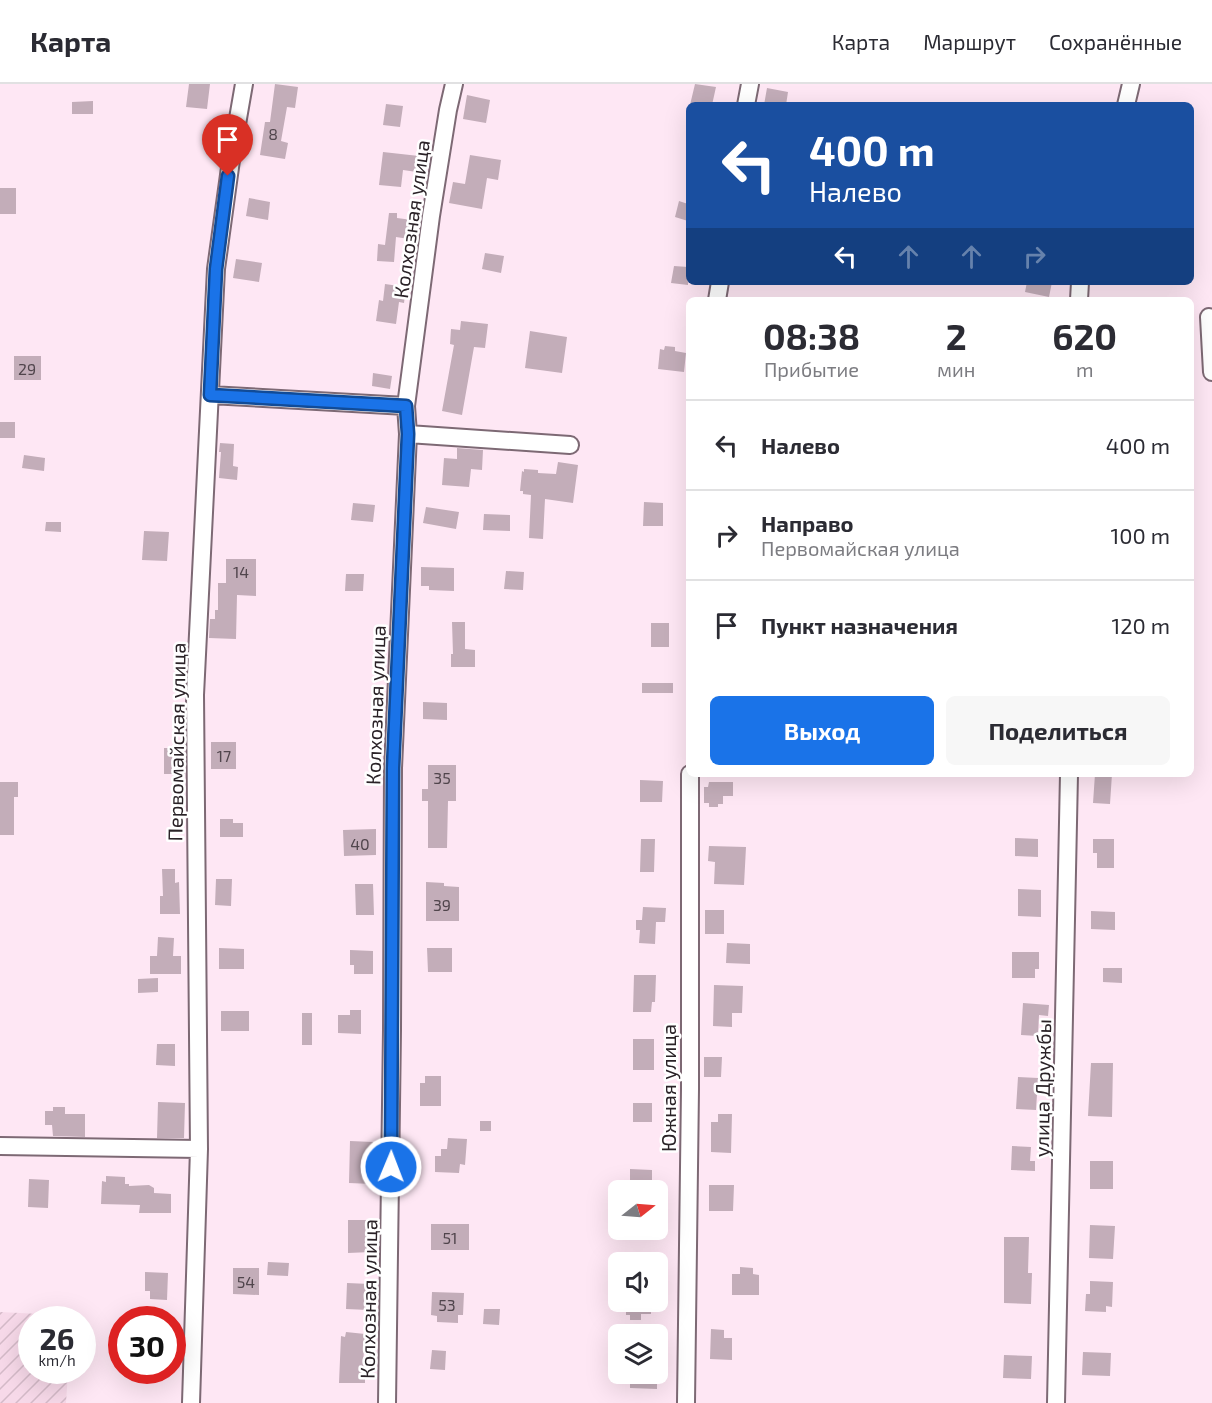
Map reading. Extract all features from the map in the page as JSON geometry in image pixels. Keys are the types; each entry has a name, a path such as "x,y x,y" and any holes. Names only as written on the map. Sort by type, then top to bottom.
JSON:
{"street":[{"name":"Первомайская улица","path":"191,1403 199,1149 195,695 216,269 244,84"},
{"name":"Колхозная улица","path":"387,1403 392,1075 393,768 408,434 406,406 431,216 454,84"},
{"path":"747,102 750,84"},
{"path":"1127,102 1131,84"},
{"path":"1211,318 1212,372"},
{"path":"210,395 406,406"},
{"path":"408,434 570,445"},
{"name":"Южная улица","path":"686,1403 690,1089 690,777"},
{"name":"улица Дружбы","path":"1056,1403 1069,777"},
{"path":"0,1146 199,1149"}],"shaded area":[{"path":"0,1312 18,1313 18,1384 67,1384 66,1403 0,1403"}],"building":[{"path":"189,84 210,84 207,109 186,107"},
{"path":"275,84 298,87 295,108 287,107 281,141 288,143 285,159 260,155 265,122 270,122"},
{"path":"695,84 716,87 713,102 691,102"},
{"path":"767,88 788,92 786,102 765,102"},
{"path":"467,95 490,100 486,123 463,119"},
{"path":"93,101 93,114 72,114 72,102"},
{"path":"386,104 403,106 400,127 383,125"},
{"path":"383,152 419,156 417,172 403,170 401,187 379,185"},
{"path":"470,155 501,160 498,180 487,178 482,209 449,203 453,182 465,184"},
{"path":"0,188 16,188 16,214 0,214"},
{"path":"249,198 270,202 268,220 246,216"},
{"path":"679,201 686,203 686,220 675,217"},
{"path":"389,213 397,213 397,218 412,220 409,239 396,237 394,262 377,261 378,244 385,245"},
{"path":"485,253 504,256 501,273 482,269"},
{"path":"236,259 262,263 259,282 233,278"},
{"path":"674,266 686,267 686,285 671,283"},
{"path":"385,284 406,287 404,303 399,302 396,324 376,321 379,300 383,301"},
{"path":"1026,285 1051,285 1049,297 1025,292"},
{"path":"461,321 488,324 485,348 474,347 462,415 442,411 454,345 450,344 451,329 460,330"},
{"path":"530,331 567,337 562,373 525,368"},
{"path":"665,346 675,347 675,351 686,353 684,372 658,369 660,349 664,350"},
{"path":"14,356 41,356 41,380 14,380"},
{"path":"373,373 392,376 390,389 372,386"},
{"path":"0,422 15,422 15,438 0,438"},
{"path":"220,443 234,444 233,466 238,467 237,480 219,478"},
{"path":"457,448 483,450 482,470 471,469 469,487 442,485 444,458 457,459"},
{"path":"24,455 45,458 44,471 22,468"},
{"path":"558,462 578,465 573,503 545,499 543,539 529,538 531,495 520,491 522,471 524,472 524,469 538,470 538,473 556,474"},
{"path":"644,502 663,503 663,526 643,526"},
{"path":"353,503 375,505 373,522 351,520"},
{"path":"426,507 459,512 456,529 423,523"},
{"path":"484,514 510,515 510,531 483,530"},
{"path":"46,522 61,522 61,532 45,531"},
{"path":"144,531 169,532 167,561 142,560"},
{"path":"226,559 256,559 256,596 237,595 236,639 209,638 210,619 215,619 215,610 218,610 218,583 226,583"},
{"path":"421,567 454,568 454,591 429,590 429,586 421,586"},
{"path":"506,571 524,572 523,590 504,589"},
{"path":"346,574 364,574 363,591 345,591"},
{"path":"452,622 465,622 465,649 475,650 475,667 451,667"},
{"path":"651,623 669,623 669,647 651,647"},
{"path":"642,683 673,683 673,693 642,693"},
{"path":"423,702 447,703 447,720 423,719"},
{"path":"211,742 236,742 236,769 211,769"},
{"path":"164,748 185,748 185,774 164,774"},
{"path":"428,765 456,765 456,801 448,801 447,848 428,848 428,801 422,801 422,789 428,789"},
{"path":"1095,777 1112,777 1110,804 1093,803"},
{"path":"640,780 663,781 662,802 640,802"},
{"path":"0,782 18,782 18,797 14,797 14,835 0,835"},
{"path":"709,782 733,782 733,796 723,796 723,804 718,804 718,807 709,807 709,803 704,803 704,787 708,787"},
{"path":"220,819 233,819 233,823 243,823 243,837 220,837"},
{"path":"376,829 376,855 344,856 343,830"},
{"path":"1015,838 1038,839 1038,857 1015,856"},
{"path":"641,839 655,839 654,872 640,872"},
{"path":"1093,839 1114,839 1114,868 1097,868 1097,853 1093,853"},
{"path":"709,846 746,847 744,885 714,884 715,862 708,861"},
{"path":"162,869 175,869 175,883 179,882 180,914 160,914 160,896 163,896"},
{"path":"216,879 232,879 231,906 215,905"},
{"path":"426,882 459,887 459,921 426,921"},
{"path":"355,884 373,884 374,915 356,915"},
{"path":"1018,889 1041,890 1041,917 1018,916"},
{"path":"643,907 666,908 665,922 656,922 655,944 639,943 640,930 636,930 636,920 642,920"},
{"path":"705,910 724,910 724,934 705,934"},
{"path":"1091,911 1115,912 1115,930 1091,929"},
{"path":"158,937 174,938 173,956 181,956 181,974 150,974 150,956 157,956"},
{"path":"727,943 750,944 750,964 726,963"},
{"path":"219,948 244,949 244,969 219,969"},
{"path":"427,948 452,948 452,972 428,972"},
{"path":"350,950 373,951 373,974 354,974 354,965 350,965"},
{"path":"1012,952 1039,952 1039,969 1035,969 1035,978 1012,978"},
{"path":"1103,968 1122,968 1122,983 1103,982"},
{"path":"634,975 656,975 655,1002 652,1002 651,1012 633,1012"},
{"path":"158,978 158,992 138,993 138,979"},
{"path":"714,985 743,986 742,1013 732,1013 732,1027 713,1026"},
{"path":"1023,1003 1049,1005 1048,1016 1039,1015 1038,1036 1021,1035"},
{"path":"350,1010 361,1010 361,1034 338,1033 338,1015 350,1015"},
{"path":"221,1011 249,1011 249,1031 221,1031"},
{"path":"302,1013 312,1013 312,1045 302,1045"},
{"path":"633,1039 654,1039 654,1070 633,1070"},
{"path":"157,1044 175,1044 175,1066 156,1065"},
{"path":"704,1057 722,1057 721,1077 704,1077"},
{"path":"1091,1063 1113,1063 1112,1117 1088,1116"},
{"path":"425,1076 441,1076 441,1106 420,1106 420,1083 425,1083"},
{"path":"1018,1077 1038,1078 1036,1110 1016,1109"},
{"path":"158,1102 185,1103 184,1138 157,1138"},
{"path":"633,1103 652,1103 652,1122 633,1122"},
{"path":"53,1107 65,1107 65,1114 85,1114 85,1137 53,1136 52,1125 45,1125 45,1111 53,1111"},
{"path":"718,1114 732,1114 731,1153 711,1152 711,1122 718,1122"},
{"path":"480,1121 491,1121 491,1131 480,1131"},
{"path":"448,1138 467,1139 465,1165 460,1164 459,1173 435,1172 435,1156 441,1156 441,1149 447,1149"},
{"path":"350,1141 373,1142 372,1184 349,1183"},
{"path":"1012,1146 1031,1147 1030,1161 1035,1161 1035,1171 1011,1170"},
{"path":"1090,1161 1113,1161 1113,1189 1090,1189"},
{"path":"630,1169 652,1170 652,1180 630,1180"},
{"path":"106,1176 125,1177 125,1184 129,1186 149,1185 154,1188 154,1193 171,1194 171,1213 139,1213 140,1205 101,1204 102,1181 106,1182"},
{"path":"29,1179 49,1180 48,1208 28,1207"},
{"path":"709,1185 734,1185 733,1211 709,1211"},
{"path":"348,1220 370,1220 371,1252 348,1253"},
{"path":"431,1224 469,1224 469,1250 431,1250"},
{"path":"1090,1225 1115,1226 1113,1259 1089,1258"},
{"path":"1004,1237 1029,1237 1028,1273 1032,1273 1031,1304 1004,1303"},
{"path":"268,1262 289,1263 288,1276 267,1275"},
{"path":"740,1267 753,1268 753,1274 759,1275 759,1295 732,1295 732,1274 740,1274"},
{"path":"233,1268 259,1268 259,1295 233,1294"},
{"path":"145,1272 168,1273 167,1300 150,1299 150,1291 145,1291"},
{"path":"1090,1281 1113,1282 1112,1307 1106,1306 1106,1312 1085,1311 1086,1294 1090,1294"},
{"path":"347,1283 370,1284 369,1310 346,1309"},
{"path":"432,1292 464,1293 463,1315 458,1315 458,1323 437,1322 437,1316 431,1315"},
{"path":"484,1309 500,1309 499,1325 483,1324"},
{"path":"626,1312 651,1312 651,1314 641,1314 641,1320 630,1320 630,1315 626,1315"},
{"path":"711,1329 724,1330 724,1338 732,1338 732,1360 710,1359"},
{"path":"346,1332 365,1334 363,1365 365,1365 365,1383 339,1383 341,1336 345,1337"},
{"path":"432,1350 446,1351 445,1370 430,1369"},
{"path":"1083,1352 1111,1353 1110,1376 1082,1375"},
{"path":"1004,1355 1032,1356 1031,1379 1003,1378"},
{"path":"630,1384 657,1384 657,1389 630,1388"}],"route":[{"path":"228,176 216,269 210,395 406,406 408,434 393,768 391,1167"}]}
